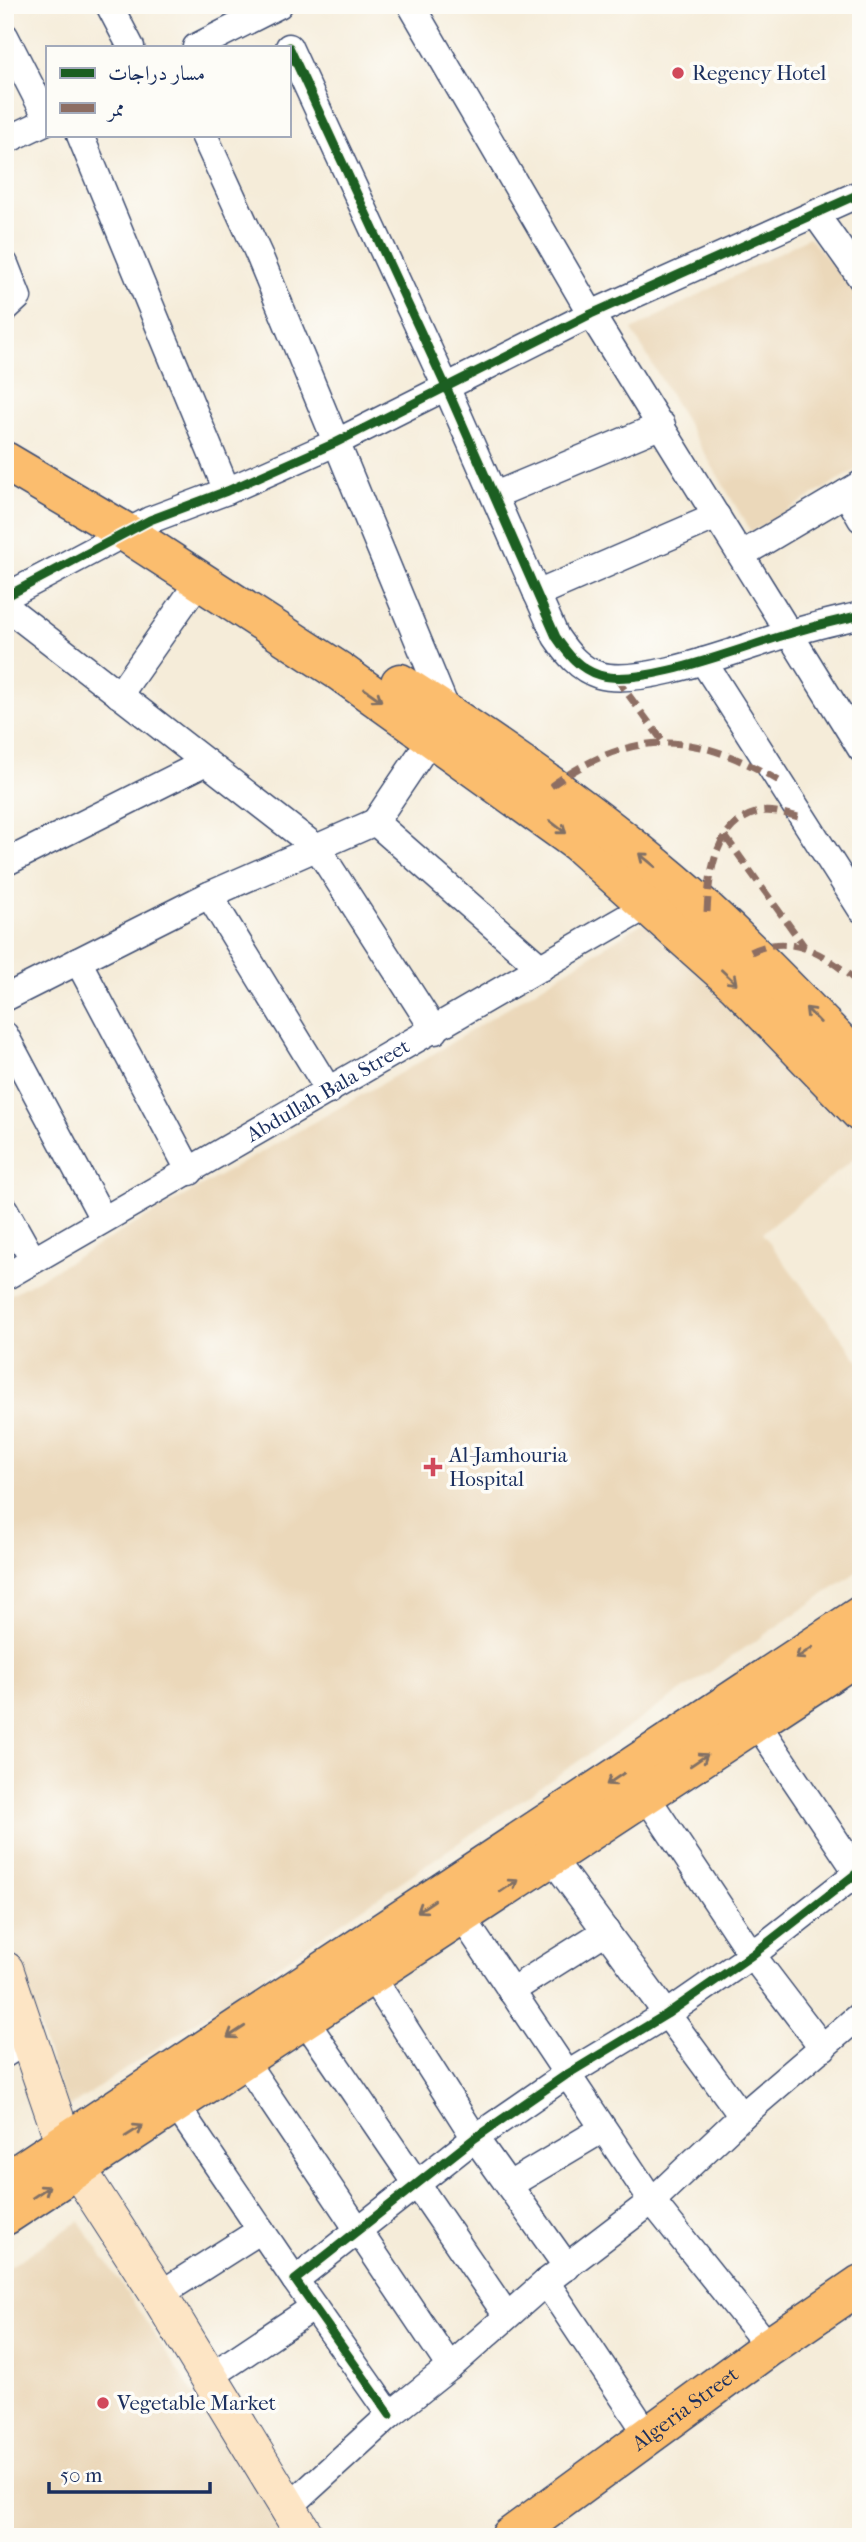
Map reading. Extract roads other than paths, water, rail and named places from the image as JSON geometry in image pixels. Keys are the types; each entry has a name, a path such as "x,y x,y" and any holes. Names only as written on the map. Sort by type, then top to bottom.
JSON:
{"main road":[{"path":"5,435 137,526 440,724 650,904 736,984 861,1113"},
{"path":"5,461 137,526 199,581 595,818 673,880 762,963 861,1064"},
{"path":"5,2182 71,2155 176,2105 646,1796 861,1615"},
{"path":"5,2216 71,2155 268,2011 751,1707 861,1653"},
{"name":"Algeria Street","path":"510,2537 769,2347 861,2284"}],"street":[{"path":"109,5 130,46"},
{"path":"411,5 591,314 861,749"},
{"path":"197,46 275,7 289,46"},
{"path":"5,36 46,118"},
{"path":"290,49 495,495 556,637 569,656 600,675 639,675 703,661 790,633 861,615"},
{"path":"5,141 46,120"},
{"path":"80,136 227,491"},
{"path":"5,998 209,895 375,822 440,724 335,443 259,255 204,136"},
{"path":"5,597 137,526 227,491 335,443 447,389 591,314 861,193"},
{"path":"816,215 861,278"},
{"path":"5,264 18,297 5,309"},
{"path":"495,495 662,425"},
{"path":"741,555 854,489 861,519"},
{"path":"537,594 718,516"},
{"path":"119,695 199,581"},
{"path":"5,606 318,849 435,1031"},
{"path":"703,661 861,909"},
{"path":"5,863 206,762"},
{"path":"375,822 541,968"},
{"path":"209,895 329,1091"},
{"name":"Abdullah Bala Street","path":"5,1277 435,1031 650,904"},
{"path":"78,961 190,1172"},
{"path":"5,1035 103,1219"},
{"path":"5,1210 33,1259"},
{"path":"295,2280 475,2138 566,2075 667,2014 859,1875 751,1707"},
{"path":"646,1796 752,1955 823,2048"},
{"path":"551,1857 742,2116"},
{"path":"462,1917 652,2201 769,2347"},
{"path":"511,1991 606,1931"},
{"path":"5,1970 17,2047 71,2155 297,2523 390,2415 450,2367 556,2274 652,2201 742,2116 861,2014"},
{"path":"371,1975 475,2138 509,2185 556,2274 648,2435"},
{"path":"305,2020 507,2316"},
{"path":"244,2060 450,2367"},
{"path":"176,2105 390,2415"},
{"path":"509,2185 603,2129"},
{"path":"159,2295 261,2230"},
{"path":"208,2378 314,2307"}],"place":[{"name":"Regency Hotel","path":"678,73"},
{"name":"Al-Jamhouria Hospital","path":"433,1467"},
{"name":"Vegetable Market","path":"103,2403"}]}
